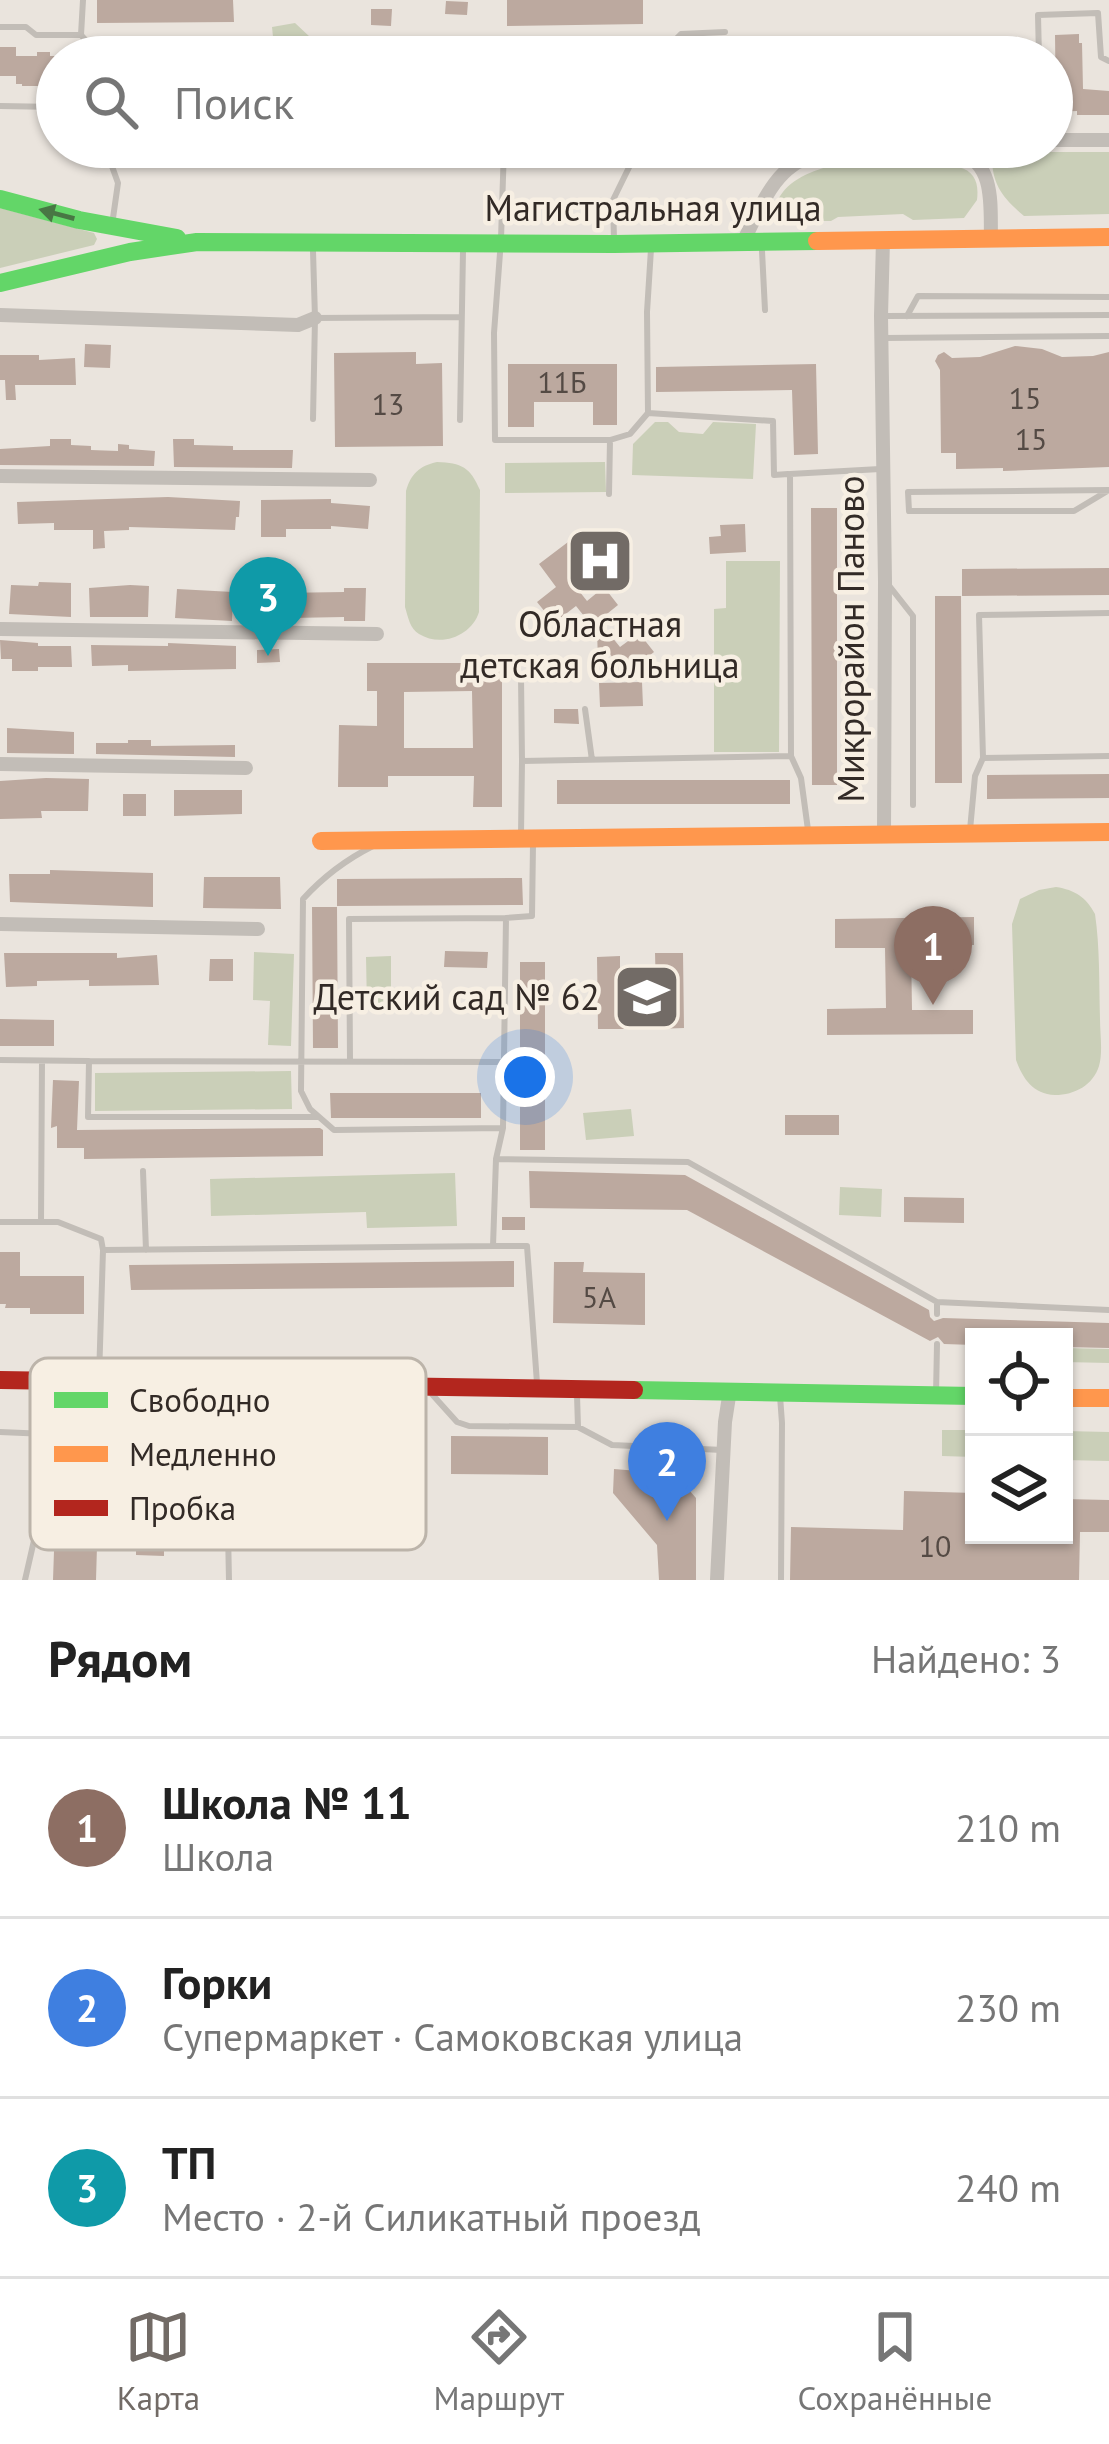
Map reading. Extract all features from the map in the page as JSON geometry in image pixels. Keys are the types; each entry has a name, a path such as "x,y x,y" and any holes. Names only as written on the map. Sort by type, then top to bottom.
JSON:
{"main road":[{"name":"Магистральная улица","path":"0,199 196,242"},
{"name":"Магистральная улица","path":"0,284 130,252 196,242 651,244 1109,237"},
{"path":"884,835 1109,832"},
{"name":"Микрорайон Паново","path":"321,841 884,835"},
{"path":"0,1379 30,1380"},
{"path":"426,1385 965,1396"},
{"path":"1073,1398 1106,1399"}],"street":[{"path":"1073,140 1109,140"},
{"path":"752,241 787,168"},
{"path":"982,168 989,185 991,239"},
{"name":"Микрорайон Паново","path":"883,240 884,835"},
{"path":"0,315 298,326 316,318"},
{"path":"0,476 370,480"},
{"path":"0,629 376,634"},
{"path":"0,764 246,768"},
{"path":"0,924 258,929"},
{"path":"717,1580 730,1390"}],"lane":[{"path":"0,27 26,27 36,35 81,35 83,0"},
{"path":"1038,36 1038,15 1098,14 1101,57 1109,61"},
{"path":"679,36 724,32"},
{"path":"0,106 36,107"},
{"path":"111,226 118,183 113,168"},
{"path":"503,168 494,334 495,440 610,440 630,434 648,413 651,244"},
{"path":"614,244 613,200 629,168"},
{"path":"752,241 765,310"},
{"path":"313,242 313,419"},
{"path":"460,420 463,242"},
{"path":"907,316 918,296 1109,297"},
{"path":"881,316 1109,315"},
{"path":"316,318 461,317"},
{"path":"882,338 1109,336"},
{"path":"648,413 772,421 774,475 884,469"},
{"path":"608,494 610,440"},
{"path":"790,474 791,757 800,778 809,838"},
{"path":"884,490 1109,490 1074,511 909,511 908,492"},
{"path":"885,581 913,616 913,805"},
{"path":"970,834 975,776 983,758 980,615 1109,614"},
{"path":"350,1060 350,919 532,916 521,677"},
{"path":"585,709 592,760"},
{"path":"983,758 1109,756"},
{"path":"522,761 791,757"},
{"path":"387,840 348,858 303,899 301,1091 310,1109 334,1130 503,1128"},
{"path":"493,1246 496,1159 503,1128 506,918"},
{"path":"0,1060 504,1062"},
{"path":"41,1222 42,1060"},
{"path":"89,1061 88,1117 320,1117"},
{"path":"496,1159 688,1162 937,1302 1109,1310"},
{"path":"143,1171 146,1250"},
{"path":"0,1222 58,1222 101,1239 100,1358"},
{"path":"104,1250 527,1246 537,1387"},
{"path":"937,1302 937,1314"},
{"path":"936,1396 937,1344"},
{"path":"426,1387 457,1422 469,1426 578,1427 612,1444 723,1450"},
{"path":"576,1388 578,1427"},
{"path":"779,1393 782,1580"},
{"path":"0,1432 30,1433"},
{"path":"25,1580 32,1550"},
{"path":"228,1550 229,1580"}],"green space":[{"path":"295,23 309,36 273,36 272,27"},
{"path":"1073,152 1109,152 1109,214 1024,216 997,183 993,168 1073,168"},
{"path":"824,168 960,168 975,179 977,200 964,218 913,220 903,214 781,221 774,209 782,193 802,177"},
{"path":"0,208 94,233 97,239 94,245 0,268"},
{"path":"655,422 668,422 679,432 703,434 713,422 756,424 753,479 632,475 633,444"},
{"path":"437,462 464,468 480,490 479,612 463,633 437,640 416,632 405,607 406,491 417,472"},
{"path":"605,462 606,492 505,493 505,463"},
{"path":"726,561 780,561 779,752 714,752 714,609 726,608"},
{"path":"1056,887 1079,895 1095,914 1101,1049 1099,1066 1088,1084 1055,1095 1030,1084 1016,1060 1012,924 1020,899"},
{"path":"254,952 294,954 291,1046 268,1045 270,1001 253,1000"},
{"path":"391,956 391,1007 367,1007 366,957"},
{"path":"291,1071 292,1109 95,1111 95,1073"},
{"path":"631,1109 634,1136 586,1140 583,1113"},
{"path":"455,1173 457,1226 367,1228 366,1212 211,1216 210,1179"},
{"path":"840,1187 882,1189 881,1217 839,1215"},
{"path":"1073,1348 1109,1349 1109,1363 1073,1362"},
{"path":"942,1430 965,1430 965,1457 942,1456"},
{"path":"1073,1431 1109,1432 1109,1461 1073,1460"}],"building":[{"path":"97,0 233,0 234,22 97,23"},
{"path":"507,0 643,0 643,24 507,26"},
{"path":"446,1 468,2 467,15 445,14"},
{"path":"371,9 392,9 391,26 371,25"},
{"path":"1079,34 1083,89 1109,91 1109,115 1073,111 1073,36 1055,35"},
{"path":"0,47 16,47 16,56 36,56 36,86 16,84 16,76 0,76"},
{"path":"85,344 111,345 110,368 84,367"},
{"path":"1015,346 1062,357 1109,352 1109,467 956,469 956,453 941,453 938,355 980,357"},
{"path":"416,352 416,364 442,363 443,446 335,447 334,353"},
{"path":"0,355 75,358 76,385 15,385 16,400 6,400"},
{"path":"508,364 617,364 617,425 593,425 593,402 534,402 534,427 508,427"},
{"path":"816,364 818,454 794,455 792,390 656,392 656,367"},
{"path":"50,439 71,439 71,445 91,446 91,450 118,451 118,444 155,451 154,466 0,465 0,449 50,446"},
{"path":"173,439 233,446 233,450 293,450 292,468 174,467"},
{"path":"168,497 240,501 235,530 129,527 104,531 105,548 93,549 93,530 54,530 54,523 18,524 17,502"},
{"path":"331,499 331,503 370,506 368,529 286,529 286,537 261,537 261,500"},
{"path":"811,508 837,508 837,785 812,785"},
{"path":"745,524 746,552 710,554 709,537 721,536 720,525"},
{"path":"572,539 589,561 568,577 587,601 604,587 618,605 592,626 576,606 554,623 537,602 556,587 539,564"},
{"path":"1109,568 1109,595 962,596 962,569"},
{"path":"39,582 71,583 71,617 9,614 11,585 38,586"},
{"path":"279,584 279,593 366,588 365,621 255,616 254,585"},
{"path":"149,586 148,617 90,617 89,588"},
{"path":"177,589 233,592 232,621 175,618"},
{"path":"935,596 961,596 962,783 935,783"},
{"path":"603,626 620,647 639,633 654,652 626,674 609,653 598,661 597,631"},
{"path":"0,640 71,646 72,667 12,671 12,659 1,659"},
{"path":"91,645 236,646 236,669 128,671 128,665 92,666"},
{"path":"279,649 280,662 257,663 257,650"},
{"path":"367,663 502,663 502,807 473,807 474,776 388,776 388,787 338,787 339,725 377,726 377,691 367,691","holes":["472,691 473,748 404,748 404,692"]},
{"path":"642,682 643,706 600,707 599,683"},
{"path":"554,709 578,709 579,724 554,723"},
{"path":"7,728 74,732 74,754 7,753"},
{"path":"151,740 151,746 235,745 235,757 96,754 96,743"},
{"path":"1109,774 1109,798 987,799 987,775"},
{"path":"89,779 88,811 41,811 42,818 0,819 0,781"},
{"path":"557,780 790,780 790,804 557,804"},
{"path":"174,790 242,790 242,814 174,816"},
{"path":"123,794 146,794 146,816 123,816"},
{"path":"50,870 153,873 153,907 10,902 9,874 50,874"},
{"path":"204,877 280,877 281,909 203,908"},
{"path":"522,878 523,905 337,906 337,879"},
{"path":"312,907 337,907 338,1048 313,1048"},
{"path":"974,917 974,945 911,945 912,1010 973,1010 973,1034 827,1035 827,1009 886,1008 885,948 835,948 835,919"},
{"path":"445,951 488,952 487,968 444,967"},
{"path":"4,953 157,955 159,985 89,986 89,980 6,987"},
{"path":"655,953 683,953 684,1028 655,1029 655,1006 624,1006 624,1029 598,1029 597,957 620,956 620,991 656,990"},
{"path":"210,959 233,959 233,981 209,981"},
{"path":"520,962 545,962 545,1150 520,1150"},
{"path":"0,1019 54,1020 54,1046 0,1046"},
{"path":"53,1080 79,1081 77,1130 320,1128 323,1156 84,1159 84,1148 57,1148 57,1126 51,1128"},
{"path":"330,1093 481,1093 481,1118 331,1118"},
{"path":"785,1115 839,1115 839,1135 785,1135"},
{"path":"529,1171 685,1175 929,1310 934,1321 1109,1323 1109,1348 1073,1347 1073,1328 965,1328 965,1345 944,1344 938,1337 930,1341 687,1210 530,1208"},
{"path":"904,1197 964,1198 964,1223 904,1222"},
{"path":"502,1217 525,1217 525,1230 502,1230"},
{"path":"0,1252 20,1252 20,1276 84,1276 84,1314 30,1314 30,1308 5,1308 6,1304 0,1304"},
{"path":"514,1261 514,1287 131,1290 129,1265"},
{"path":"554,1262 584,1262 583,1272 645,1273 645,1325 553,1323"},
{"path":"451,1436 548,1437 548,1475 451,1474"},
{"path":"614,1469 675,1474 696,1498 696,1580 659,1580 657,1545 613,1493"},
{"path":"904,1491 965,1493 965,1544 1073,1544 1073,1499 1109,1500 1109,1532 1080,1532 1079,1580 790,1580 791,1527 903,1530"},
{"path":"97,1550 96,1580 53,1580 54,1551"},
{"path":"136,1550 164,1550 164,1556 136,1555"}],"traffic: fast":[{"path":"0,199 177,238"},
{"path":"0,283 130,252 197,242 817,241"},
{"path":"634,1390 965,1396"}],"traffic: slow":[{"path":"817,241 1109,237"},
{"path":"321,841 1109,832"},
{"path":"1073,1398 1109,1398"}],"traffic: jam":[{"path":"0,1380 30,1380"},
{"path":"426,1387 634,1390"}],"place":[{"name":"Областная детская больница","path":"600,561"},
{"name":"ТП","path":"268,656"},
{"name":"Детский сад № 62","path":"647,997"},
{"name":"Школа № 11","path":"933,1005"},
{"name":"Горки","path":"667,1521"}]}
